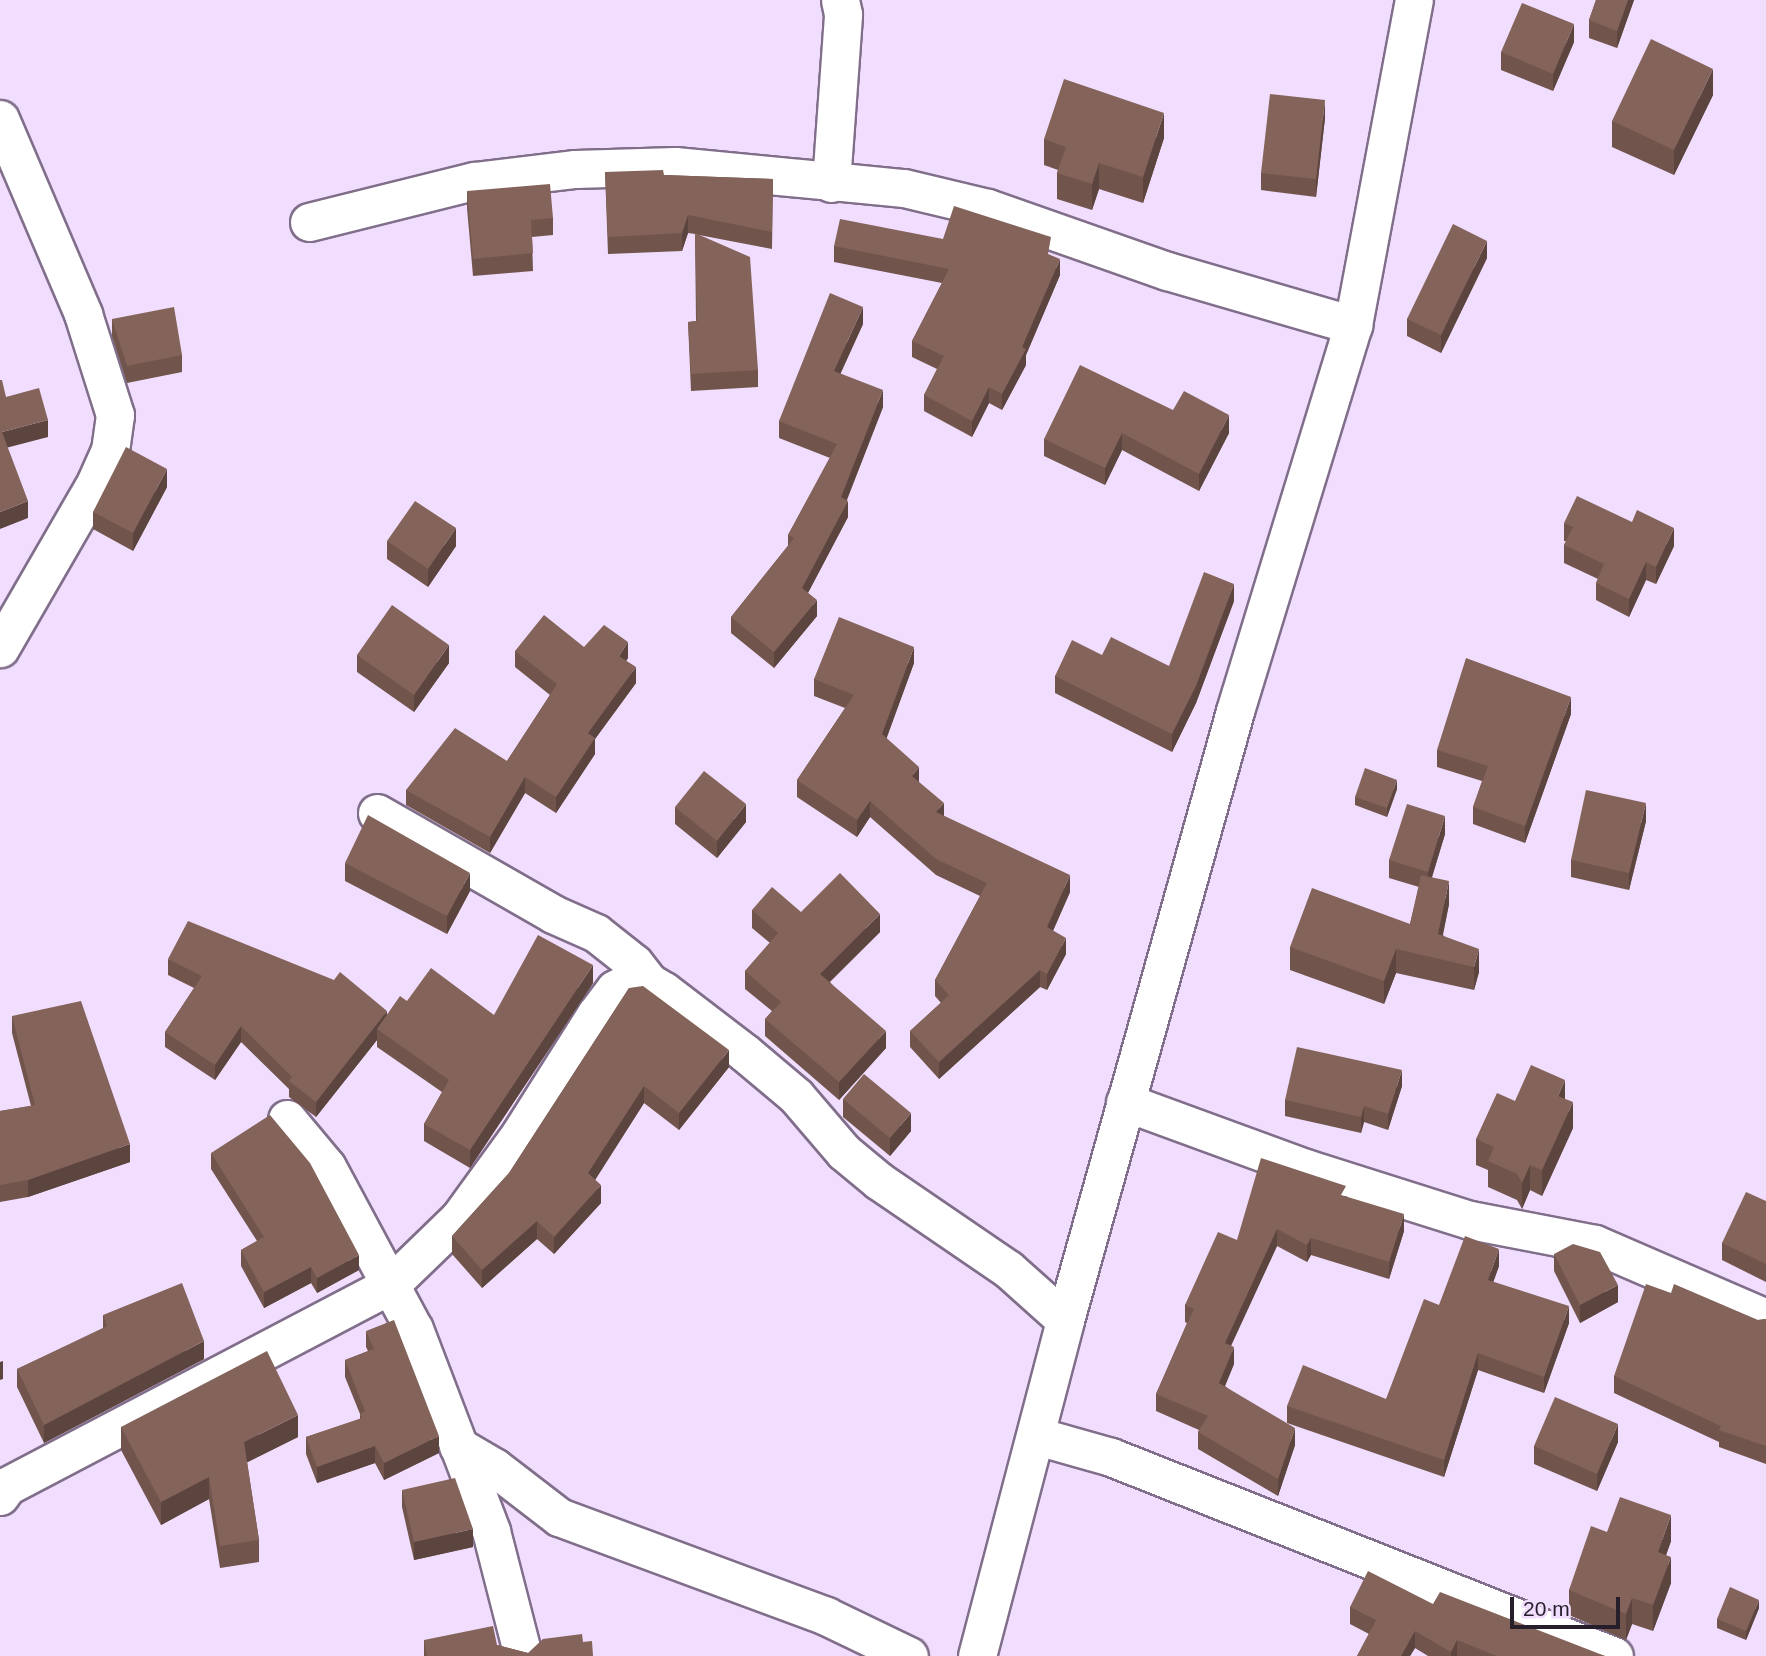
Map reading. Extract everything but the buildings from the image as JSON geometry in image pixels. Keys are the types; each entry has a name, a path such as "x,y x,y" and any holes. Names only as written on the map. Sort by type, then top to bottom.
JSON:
{"street":[{"path":"831,183 843,14 839,0"},
{"path":"977,1656 1037,1436 1065,1320 1235,711 1353,326 1414,0"},
{"path":"0,119 83,314 115,415 110,450 96,482 0,648"},
{"path":"309,222 474,181 575,169 675,166 904,188 988,208 1167,271 1353,326"},
{"path":"377,813 553,914 596,933 626,956 649,982 796,1096 844,1152 878,1181 1008,1269 1065,1320"},
{"path":"0,1496 7,1486 391,1284 459,1218 491,1177 615,989 629,982 649,982"},
{"path":"1125,1102 1279,1158 1470,1220 1595,1244 1766,1318"},
{"path":"287,1119 327,1167 414,1329 491,1531 523,1656"},
{"path":"1037,1436 1111,1457 1614,1656"},
{"path":"458,1446 559,1517 826,1616 909,1656"}]}
